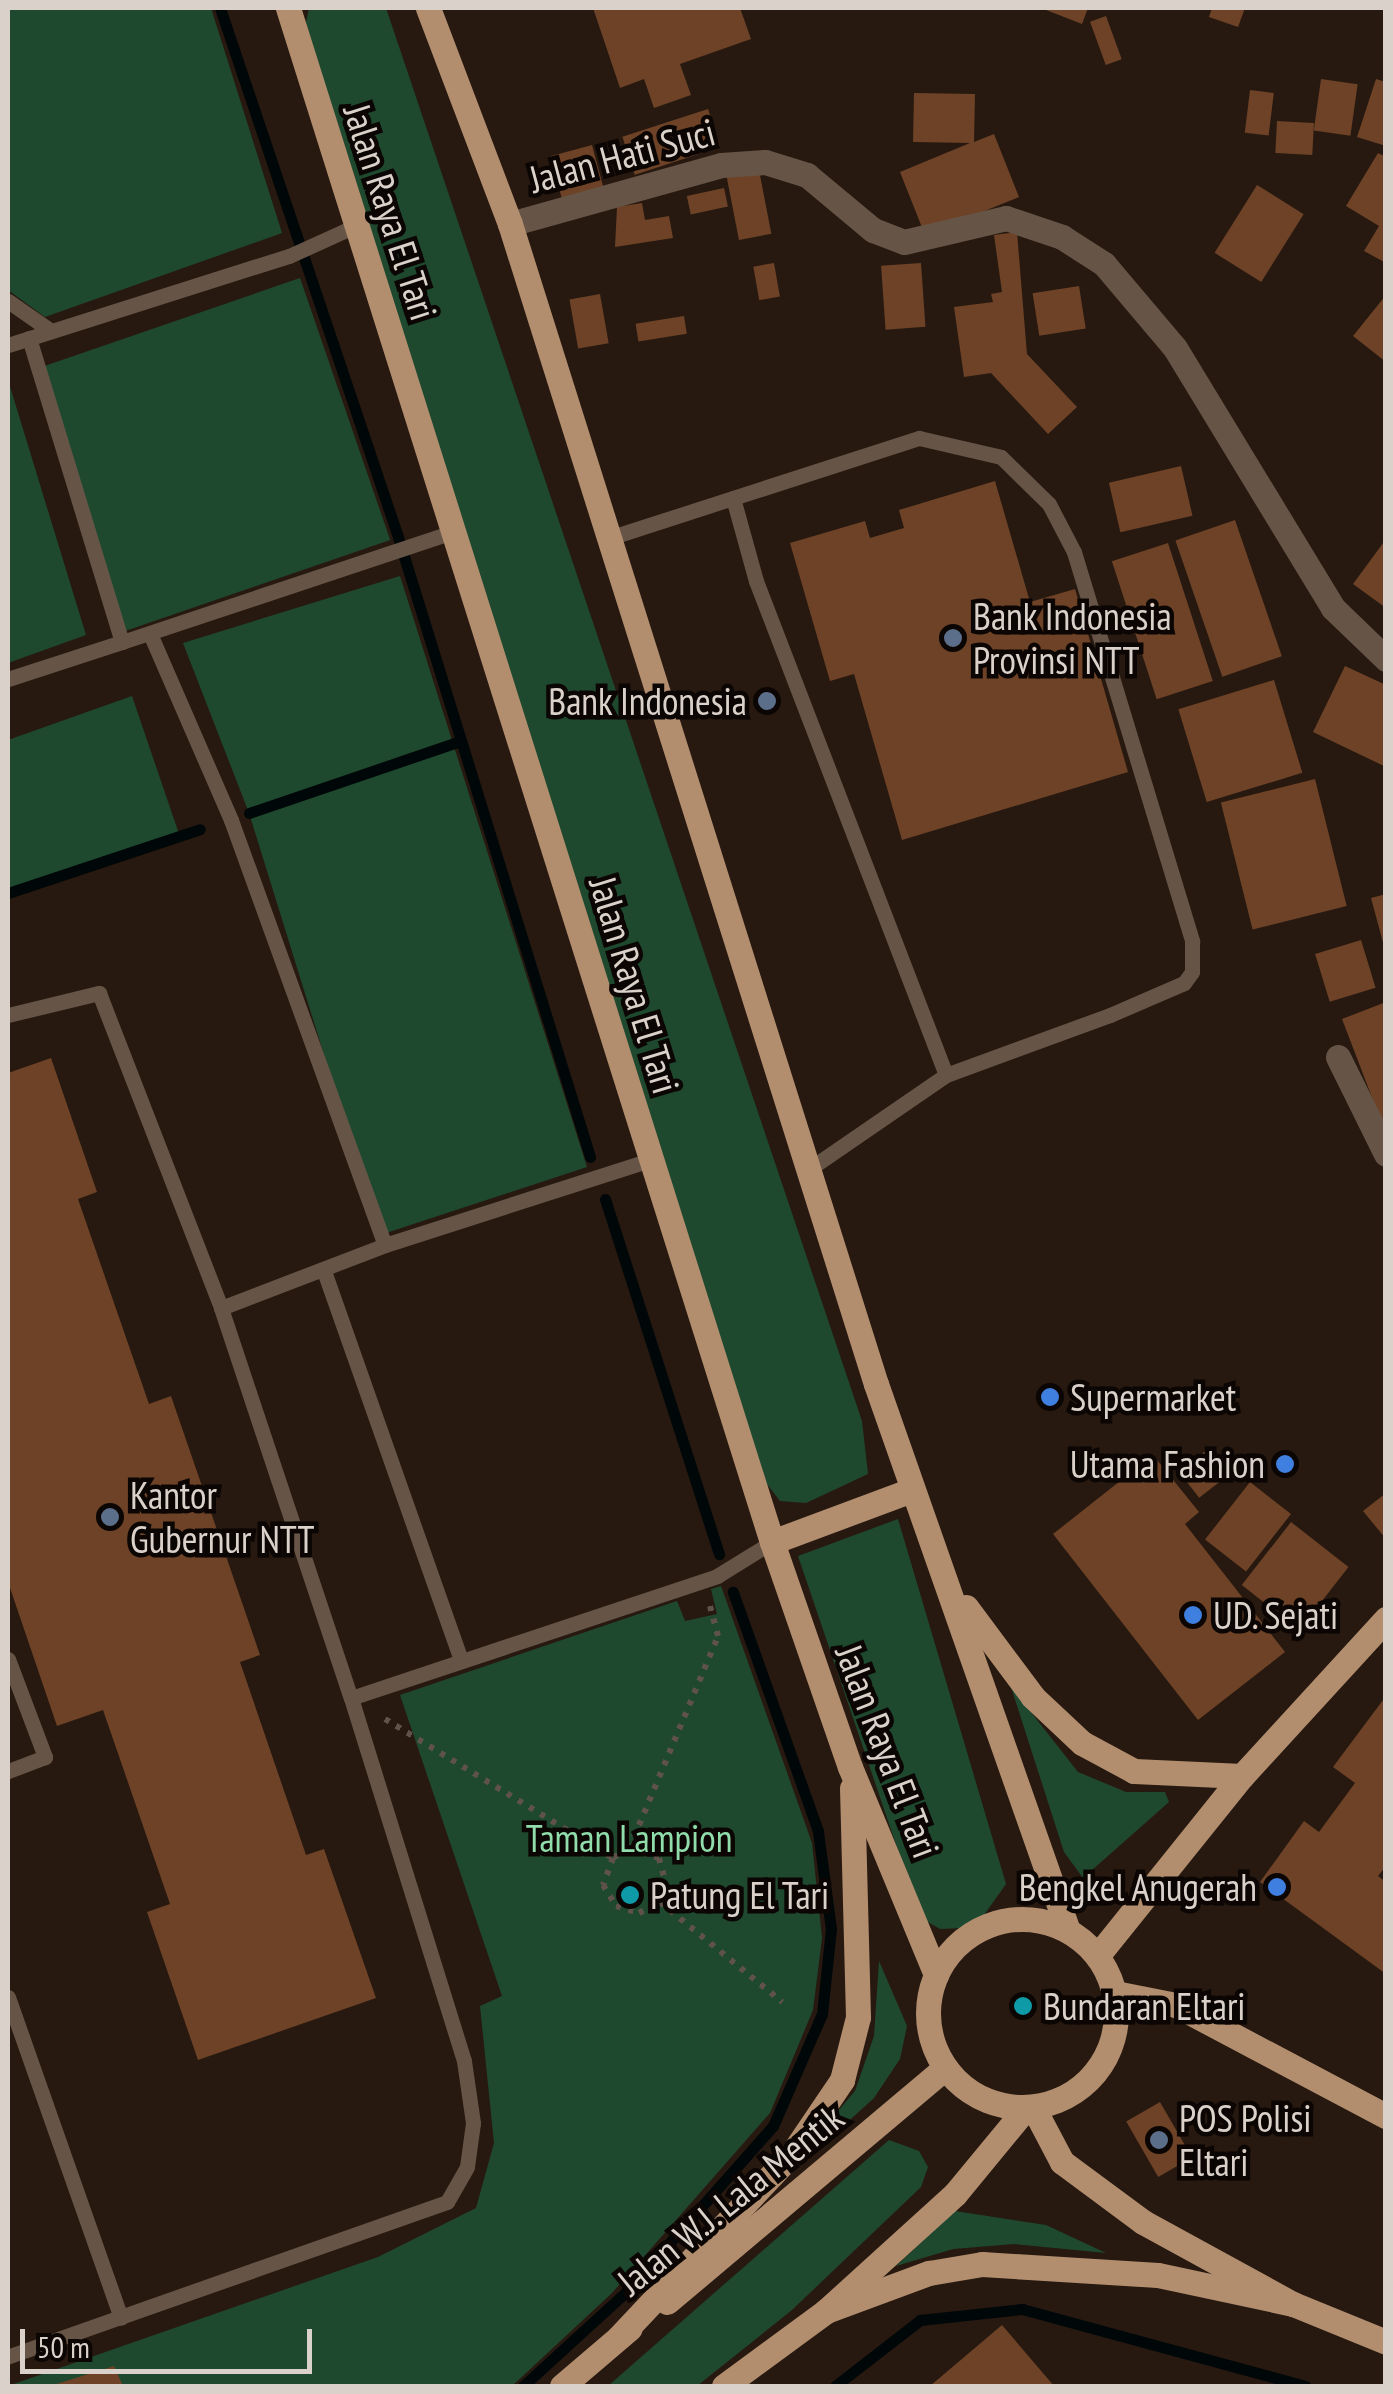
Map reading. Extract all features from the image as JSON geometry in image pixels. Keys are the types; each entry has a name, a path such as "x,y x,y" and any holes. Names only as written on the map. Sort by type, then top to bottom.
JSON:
{"main road":[{"name":"Jalan Raya El Tari","path":"288,8 355,226 456,530 772,1542 850,1767 936,1974"},
{"path":"428,8 510,224 912,1490 1067,1928"},
{"path":"772,1542 912,1490"},
{"path":"943,1574 1033,1697 1082,1743 1134,1771 1242,1776"},
{"path":"1098,1955 1242,1776 1386,1619"},
{"path":"619,2337 794,2151 842,2080 858,2017 860,1946 850,1767"},
{"path":"1016,1917 1067,1928 1098,1955 1115,1993 1111,2045 1099,2068 1070,2094 1029,2107 980,2098 945,2068 928,2006 936,1974 968,1934 1016,1917"},
{"path":"1115,1993 1176,2005 1386,2116"},
{"name":"Jalan W.J. Lala Mentik","path":"562,2386 945,2068"},
{"path":"1029,2107 1045,2141 1083,2180 1293,2304 1386,2342"},
{"path":"741,2381 826,2311 955,2194 1029,2107"},
{"path":"826,2311 929,2273 982,2264 1158,2275 1293,2304"}],"street":[{"name":"Jalan Hati Suci","path":"510,224 721,165 765,162 807,176 873,230 904,242 1006,218 1062,237 1104,264 1176,348 1334,608 1386,660"},
{"path":"1338,1058 1386,1154"}],"lane":[{"path":"8,345 290,256 355,226"},
{"path":"8,302 51,331"},
{"path":"29,338 122,642"},
{"path":"609,538 920,438 958,441 1000,457 1050,504 1074,552 1192,941 1192,972 1184,983 1110,1015 946,1075 809,1169"},
{"path":"733,498 756,581 946,1075"},
{"path":"8,679 151,636 456,530"},
{"path":"151,636 180,715 231,820 385,1245"},
{"path":"8,1016 99,993 220,1308 351,1698 464,2061 473,2124 467,2168 447,2202 8,2357"},
{"path":"220,1308 385,1245 650,1160"},
{"path":"324,1271 461,1661"},
{"path":"351,1698 703,1581 772,1542"},
{"path":"8,1659 45,1757 8,1771"},
{"path":"8,1998 121,2318"}],"path":[{"path":"629,1848 659,1858 667,1872 660,1902 639,1913 616,1906 604,1885 612,1858 629,1848 718,1636 703,1581"},
{"path":"351,1698 612,1858"},
{"path":"660,1902 782,2002"}],"green space":[{"path":"8,8 211,8 282,233 45,317 8,290"},
{"path":"309,8 386,8 862,1421 868,1474 806,1503 780,1501 766,1483 305,27"},
{"path":"300,278 390,540 122,632 31,370"},
{"path":"8,380 86,635 8,663"},
{"path":"400,576 587,1167 380,1235 249,813 183,643"},
{"path":"132,696 179,834 8,894 8,740"},
{"path":"898,1519 1006,1884 984,1915 962,1928 940,1929 921,1918 798,1556"},
{"name":"Taman Lampion","path":"721,1586 812,1843 822,1938 813,2010 770,2113 612,2293 512,2386 8,2386 378,2257 476,2208 494,2143 480,2006 502,1996 400,1695 677,1601 685,1621 717,1614 711,1589"},
{"path":"1011,1687 1078,1772 1126,1792 1165,1792 1169,1802 1083,1878 1064,1852"},
{"path":"879,1961 907,2026 900,2059 874,2098 765,2197 855,2091 874,2036"},
{"path":"889,2140 919,2151 928,2167 921,2187 792,2310 697,2386 608,2386"},
{"path":"955,2211 1046,2225 1106,2253 1014,2244 953,2249 896,2266"}],"building":[{"path":"593,8 740,8 751,39 680,64 691,95 654,108 644,79 620,88"},
{"path":"1041,8 1088,8 1082,24"},
{"path":"1212,8 1245,8 1238,27 1209,17"},
{"path":"1106,16 1122,59 1106,65 1090,22"},
{"path":"1321,79 1358,84 1350,136 1314,130"},
{"path":"1376,79 1386,82 1386,146 1357,137"},
{"path":"1250,90 1274,93 1269,136 1245,133"},
{"path":"914,93 975,94 974,142 994,134 1019,197 925,235 900,172 970,143 913,142"},
{"path":"708,109 720,147 635,175 622,137"},
{"path":"1277,121 1314,123 1312,155 1275,153"},
{"path":"592,145 604,189 562,201 550,156"},
{"path":"1378,153 1386,157 1386,263 1364,251 1379,226 1346,206"},
{"path":"758,165 771,234 739,240 726,171"},
{"path":"1257,185 1304,214 1261,282 1215,253"},
{"path":"724,188 728,207 691,214 687,196"},
{"path":"642,203 645,220 669,216 673,238 615,247 617,207"},
{"path":"1017,232 1027,354 1077,407 1048,434 991,373 964,377 954,307 993,302 991,294 1002,292 994,235"},
{"path":"774,263 780,296 759,300 753,267"},
{"path":"921,263 925,327 886,330 881,266"},
{"path":"1079,286 1086,328 1039,336 1033,293"},
{"path":"600,294 609,343 578,349 569,299"},
{"path":"1386,295 1386,362 1353,336"},
{"path":"684,316 687,334 638,341 636,324"},
{"path":"1181,466 1192,516 1120,532 1109,483"},
{"name":"Bank Indonesia Provinsi NTT","path":"995,481 1030,602 1075,589 1128,772 902,840 854,674 830,681 790,543 865,521 870,538 904,528 899,510"},
{"path":"1235,520 1282,656 1222,677 1175,541"},
{"path":"1386,539 1386,608 1353,584"},
{"path":"1168,543 1213,681 1157,699 1112,561"},
{"path":"1345,666 1386,685 1386,767 1313,732"},
{"path":"1274,680 1302,773 1207,802 1178,709"},
{"path":"1315,779 1347,906 1253,930 1221,802"},
{"path":"1386,894 1386,946 1384,946 1371,898"},
{"path":"1361,940 1376,988 1330,1002 1315,954"},
{"path":"1386,1002 1386,1120 1381,1121 1342,1019"},
{"name":"Kantor Gubernur NTT","path":"51,1058 97,1192 78,1199 149,1404 171,1396 260,1655 240,1662 306,1855 324,1849 376,1998 198,2060 147,1912 170,1904 103,1710 57,1726 8,1582 8,1073"},
{"path":"1208,1449 1228,1475 1199,1498 1179,1472"},
{"path":"1153,1455 1199,1512 1185,1524 1285,1652 1198,1720 1053,1534"},
{"path":"1250,1482 1291,1514 1246,1572 1205,1540"},
{"path":"1386,1493 1386,1539 1363,1511"},
{"path":"1291,1522 1349,1567 1299,1630 1242,1585"},
{"path":"1386,1696 1386,1866 1378,1876 1386,1882 1386,1974 1260,1882 1304,1821 1319,1832 1355,1783 1333,1767"},
{"name":"POS Polisi Eltari","path":"1160,2102 1192,2157 1158,2177 1126,2122"},
{"path":"1002,2325 1054,2386 930,2386"},
{"path":"114,2366 123,2386 50,2386"}],"waterway":[{"path":"220,8 398,537 590,1157"},
{"path":"249,813 461,741"},
{"path":"8,893 200,829"},
{"path":"605,1199 719,1554"},
{"path":"523,2386 626,2292 773,2126 822,2014 831,1929 818,1831 733,1592"},
{"path":"835,2386 920,2320 1022,2309 1306,2386"}],"place":[{"name":"Bank Indonesia Provinsi NTT","path":"953,638"},
{"name":"Bank Indonesia","path":"767,701"},
{"name":"Supermarket","path":"1050,1397"},
{"name":"Utama Fashion","path":"1285,1464"},
{"name":"Kantor Gubernur NTT","path":"110,1517"},
{"name":"UD. Sejati","path":"1193,1615"},
{"name":"Bengkel Anugerah","path":"1277,1887"},
{"name":"Patung El Tari","path":"630,1895"},
{"name":"Bundaran Eltari","path":"1023,2006"},
{"name":"POS Polisi Eltari","path":"1159,2140"}]}
